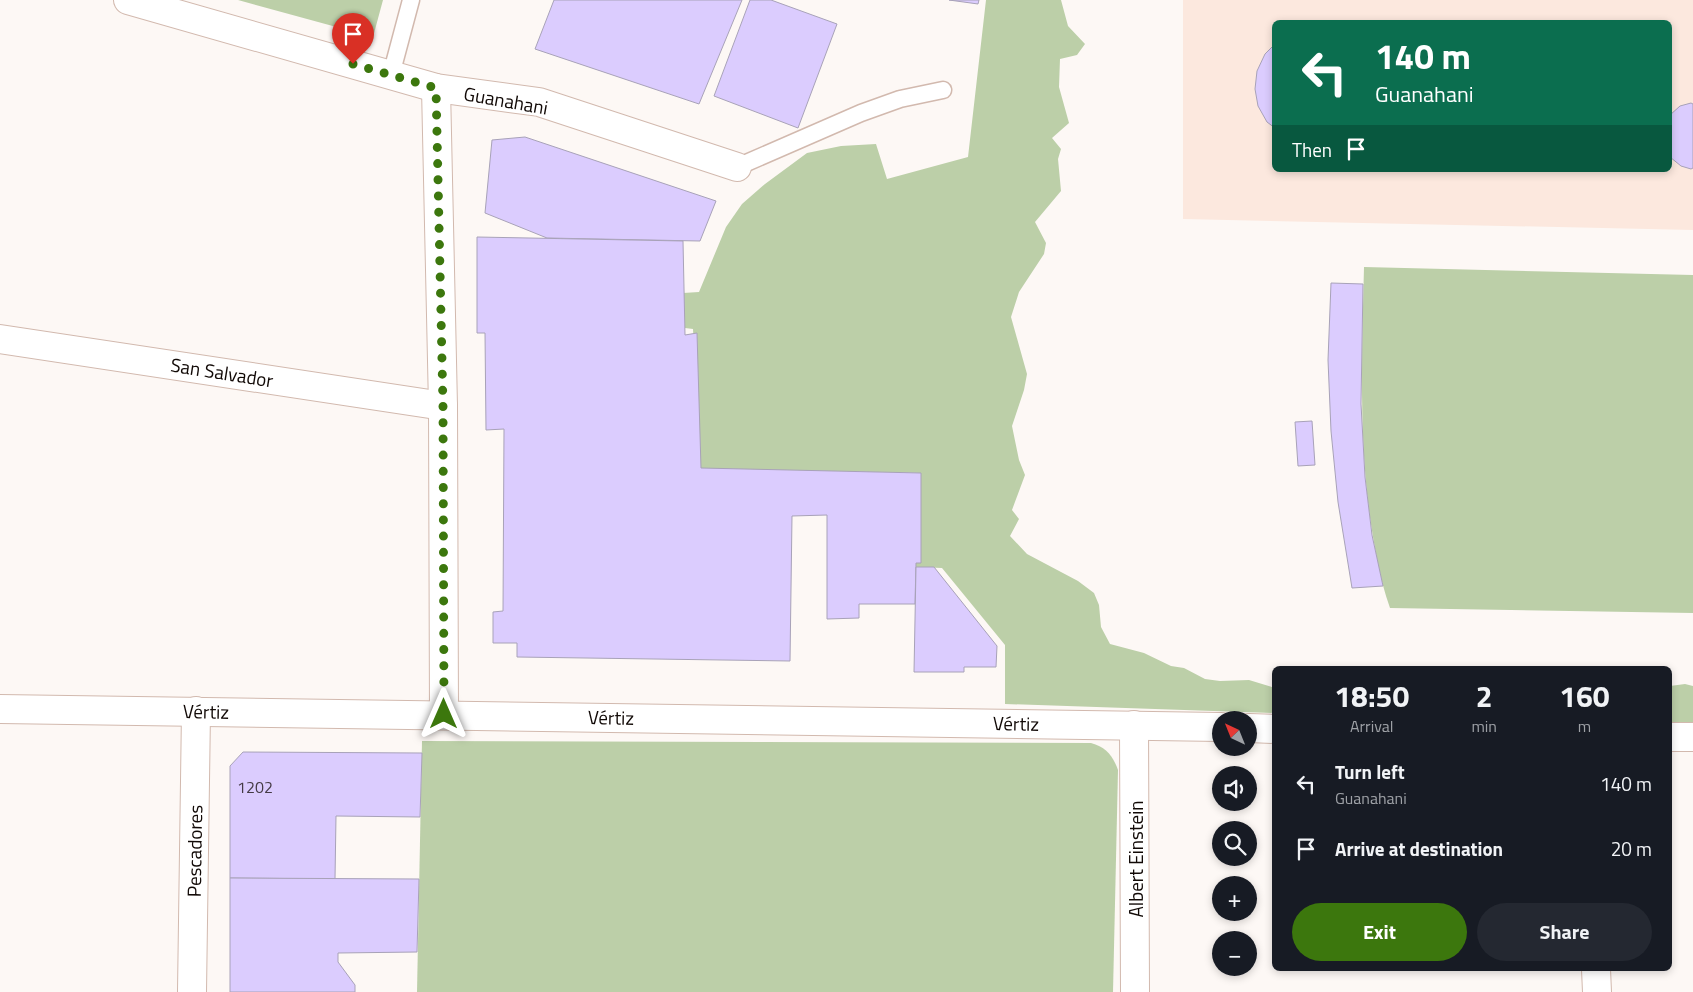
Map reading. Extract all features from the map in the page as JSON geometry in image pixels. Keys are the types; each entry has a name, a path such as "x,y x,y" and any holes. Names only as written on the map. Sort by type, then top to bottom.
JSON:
{"street":[{"name":"Guanahani","path":"128,0 436,88 538,102 737,166"},
{"path":"436,88 443,406 444,714"},
{"name":"San Salvador","path":"0,339 443,406"},
{"name":"Vértiz","path":"0,709 444,714 1212,727"},
{"name":"Pescadores","path":"192,992 196,711"},
{"name":"Albert Einstein","path":"1134,725 1135,992"},
{"path":"1258,728 1272,729"},
{"path":"1672,736 1693,737"},
{"path":"1596,971 1597,992"}],"lane":[{"path":"391,75 411,0"},
{"path":"737,166 852,117 900,99 943,90"}],"shaded area":[{"path":"1183,0 1693,0 1693,230 1183,219"}],"green space":[{"path":"238,0 383,0 373,37"},
{"path":"986,0 1061,0 1068,26 1085,44 1077,55 1060,59 1059,87 1069,123 1052,138 1061,149 1058,159 1061,191 1035,222 1046,243 1044,254 1019,292 1011,317 1027,374 1024,390 1012,426 1019,460 1025,475 1012,510 1019,519 1010,536 1027,554 1078,581 1094,593 1099,605 1101,627 1110,644 1144,653 1171,666 1184,668 1205,679 1220,681 1249,680 1272,687 1272,713 1005,704 1005,645 942,568 916,567 916,563 921,562 921,473 700,469 693,329 685,328 683,293 699,292 726,227 742,204 765,184 807,153 841,146 876,144 887,179 968,157"},
{"path":"1364,267 1693,275 1693,613 1390,608 1377,560 1366,481 1362,389"},
{"path":"1685,684 1693,686 1693,724 1672,724 1672,686"},
{"path":"422,741 1091,743 1101,747 1108,753 1114,760 1118,770 1113,992 417,992"}],"building":[{"path":"554,0 742,0 699,104 535,49"},
{"path":"750,0 771,0 837,24 798,128 714,96"},
{"path":"949,0 979,0 978,4"},
{"path":"1272,47 1272,126 1267,122 1258,106 1255,89 1257,71 1265,54"},
{"path":"1693,104 1693,168 1691,169 1681,166 1672,159 1672,113 1680,106"},
{"path":"525,137 716,201 700,241 547,238 485,213 492,140"},
{"path":"477,237 683,241 685,335 697,333 701,468 921,473 921,563 916,563 915,604 859,604 859,618 827,619 827,515 792,516 790,661 517,657 517,643 493,643 493,612 503,611 504,429 486,430 485,333 477,333"},
{"path":"1331,283 1363,284 1361,404 1365,477 1372,535 1383,586 1352,588 1338,502 1331,431 1328,360"},
{"path":"1312,421 1315,465 1298,466 1295,422"},
{"path":"916,567 934,567 997,646 996,667 964,667 964,672 914,672"},
{"path":"243,752 422,753 420,817 336,816 335,879 230,878 230,766"},
{"path":"230,878 419,879 417,952 338,953 338,962 355,985 355,992 230,992"}],"route":[{"path":"353,64 436,88 443,406 444,714"}]}
